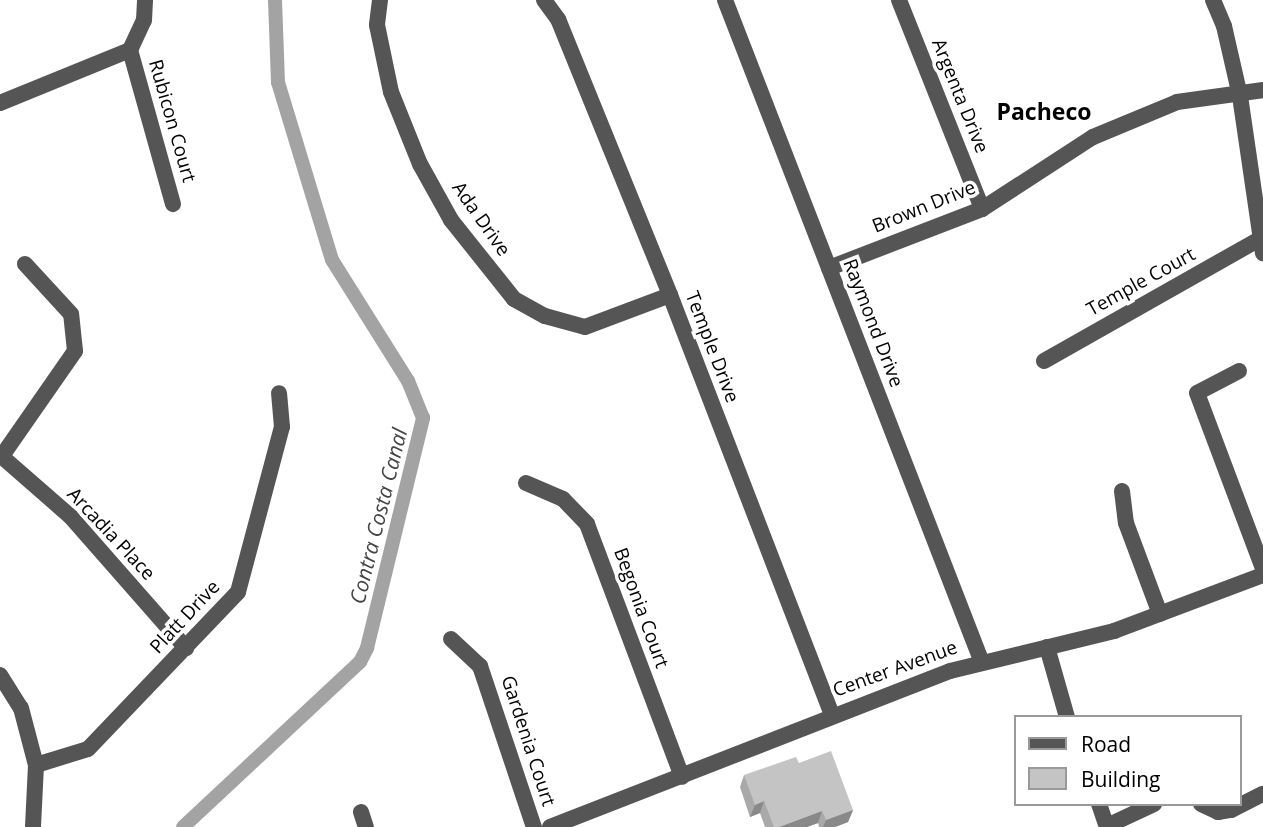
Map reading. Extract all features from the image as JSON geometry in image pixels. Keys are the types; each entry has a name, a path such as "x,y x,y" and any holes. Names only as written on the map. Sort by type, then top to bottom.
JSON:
{"street":[{"path":"0,103 130,50 144,20 145,0"},
{"name":"Ada Drive","path":"380,0 377,25 391,92 420,164 451,220 514,299 545,316 584,327 670,295"},
{"name":"Temple Drive","path":"544,0 558,19 670,295 832,715"},
{"name":"Raymond Drive","path":"725,0 981,660"},
{"name":"Argenta Drive","path":"899,0 982,209"},
{"path":"1213,0 1224,26 1240,96 1261,247"},
{"name":"Rubicon Court","path":"130,50 173,204"},
{"name":"Brown Drive","path":"829,268 982,209 1093,137 1177,102 1240,96 1263,90"},
{"name":"Temple Court","path":"1044,361 1261,247"},
{"path":"1,455 75,351 71,314 25,264"},
{"path":"1239,371 1197,393 1263,569"},
{"name":"Platt Drive","path":"36,765 88,750 238,593 282,427 279,393"},
{"name":"Arcadia Place","path":"1,455 70,516 186,648"},
{"name":"Begonia Court","path":"526,483 563,499 587,524 682,777"},
{"path":"1122,491 1126,523 1160,614"},
{"name":"Center Avenue","path":"550,827 682,777 832,715 981,660 1047,647 1160,614 1263,575"},
{"name":"Gardenia Court","path":"451,639 480,666 534,827"},
{"path":"1047,647 1067,715"},
{"path":"0,676 21,708 36,765 33,827"},
{"path":"1242,804 1263,793"},
{"path":"1100,806 1107,826 1150,806"},
{"path":"1205,806 1218,812 1239,806"}],"building":[{"path":"831,751 853,810 826,820 822,811 774,827 764,801 755,805 744,775 796,757 799,763"}],"waterway":[{"name":"Contra Costa Canal","path":"183,827 360,662 367,648 423,418 408,381 332,260 278,82 275,0"}],"district":[{"name":"Pacheco","path":"1044,111"}]}
